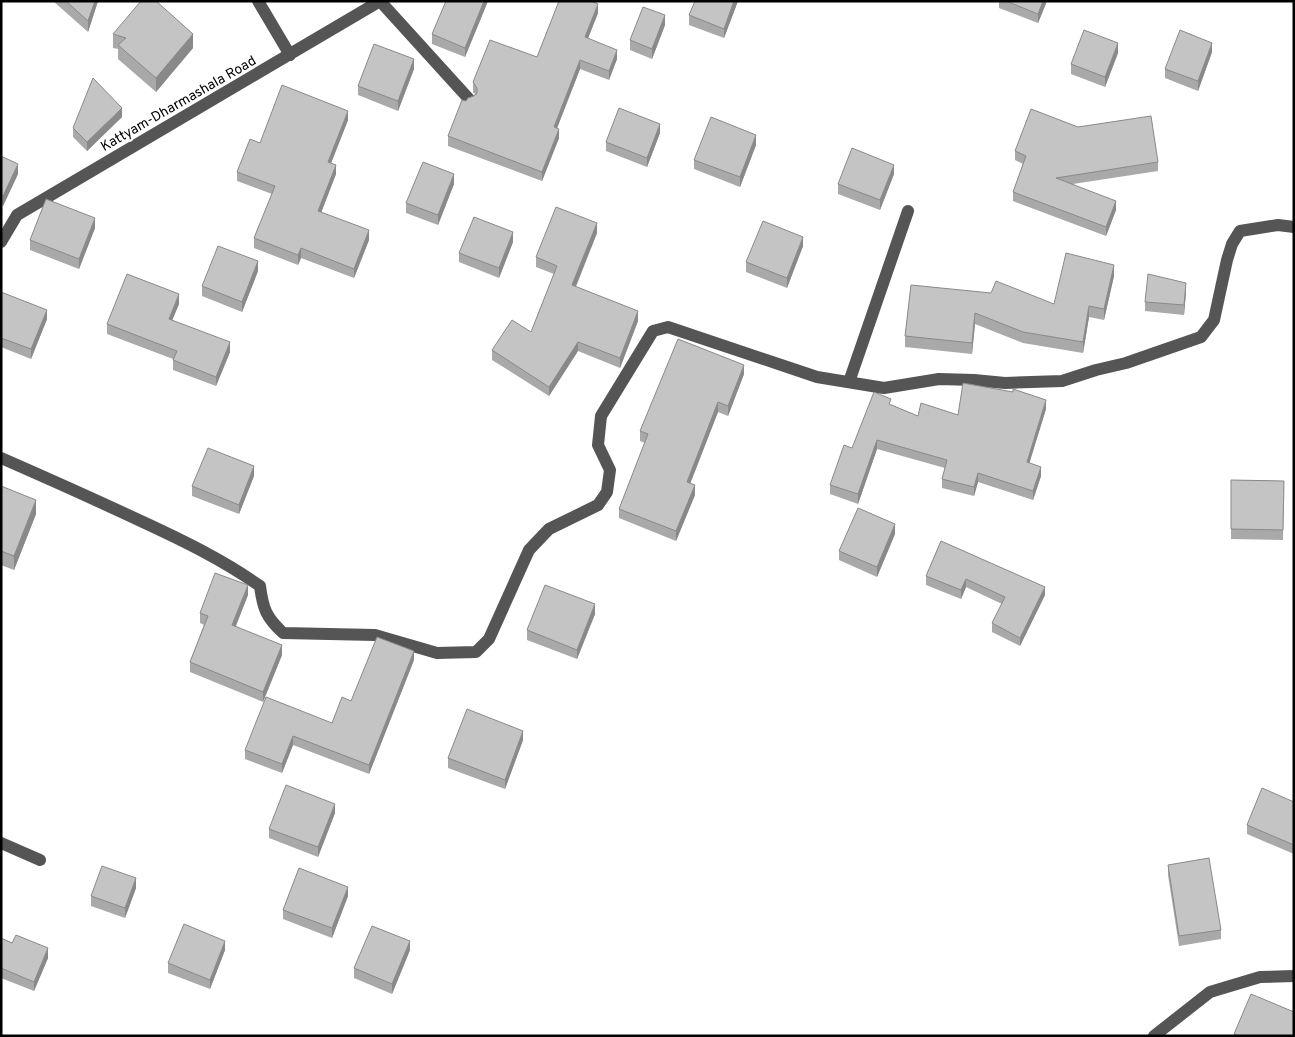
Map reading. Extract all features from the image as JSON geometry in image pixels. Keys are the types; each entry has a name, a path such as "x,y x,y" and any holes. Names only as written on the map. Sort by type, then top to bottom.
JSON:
{"street":[{"path":"258,1 290,55"},
{"path":"380,1 469,99"},
{"name":"Kattyam-Dharmashala Road","path":"1,242 17,215 380,1"},
{"path":"849,382 908,211"},
{"path":"1,458 176,538 211,555 242,574 260,586 262,603 270,620 283,633 375,635 437,653 476,652 489,639 529,550 549,528 598,505 607,492 610,470 598,445 601,416 653,331 668,327 817,377 884,388 939,379 1005,383 1062,381 1126,363 1201,337 1214,320 1227,260 1232,244 1240,231 1278,225 1294,228"},
{"path":"1,843 40,860"},
{"path":"1154,1036 1210,992 1260,977 1294,976"}],"building":[{"path":"66,1 95,1 88,21"},
{"path":"141,1 156,1 193,34 156,78 118,45 126,38 113,34"},
{"path":"446,1 484,1 465,48 432,34"},
{"path":"559,1 591,1 598,4 585,37 617,50 609,71 580,60 554,127 559,129 542,172 448,136 462,100 466,101 477,93 477,88 473,82 490,40 537,57"},
{"path":"695,1 734,1 724,29 689,15"},
{"path":"1006,1 1043,1 1038,14"},
{"path":"643,7 665,15 652,49 630,40"},
{"path":"1084,30 1118,43 1105,77 1071,64"},
{"path":"1180,30 1212,43 1198,81 1165,69"},
{"path":"374,44 414,59 398,101 358,86"},
{"path":"93,78 122,108 87,142 73,128"},
{"path":"282,85 348,111 328,162 336,165 318,211 369,230 354,269 301,248 298,255 254,238 275,186 237,172 250,139 260,143"},
{"path":"619,108 660,124 647,158 606,142"},
{"path":"1031,109 1078,127 1151,116 1158,162 1056,178 1116,201 1106,227 1013,192 1026,156 1015,151"},
{"path":"711,117 756,135 740,177 694,160"},
{"path":"852,148 894,165 880,200 838,184"},
{"path":"1,156 18,164 3,196 1,195"},
{"path":"423,162 454,174 438,215 406,203"},
{"path":"46,199 95,218 79,259 30,240"},
{"path":"556,207 597,223 572,285 638,311 620,358 578,342 549,387 492,350 512,320 531,332 557,266 536,257"},
{"path":"474,217 513,232 499,268 459,253"},
{"path":"763,221 803,237 787,278 746,262"},
{"path":"218,246 258,261 242,302 202,286"},
{"path":"1066,253 1114,265 1104,309 1089,306 1083,342 1023,332 975,313 972,343 905,336 911,285 991,293 996,281 1054,304"},
{"path":"127,274 179,294 169,319 230,342 216,377 173,360 177,351 107,324"},
{"path":"1148,274 1186,283 1184,305 1145,302"},
{"path":"1,292 47,310 31,349 1,338"},
{"path":"678,339 744,365 728,406 718,402 687,482 695,485 676,531 619,509 648,434 640,431"},
{"path":"963,383 1013,392 1013,389 1046,400 1027,462 1041,467 1033,491 978,473 974,487 942,479 947,460 877,440 858,494 830,485 844,445 852,448 874,392 891,399 889,404 918,416 921,403 958,415"},
{"path":"208,448 254,466 239,505 192,486"},
{"path":"1231,480 1284,481 1283,530 1231,529"},
{"path":"1,486 36,500 14,556 1,551"},
{"path":"858,508 895,524 877,567 839,551"},
{"path":"941,541 1045,587 1020,638 992,623 1005,597 966,579 961,590 926,576"},
{"path":"215,573 248,585 232,625 282,645 263,692 190,662 208,616 200,613"},
{"path":"545,585 595,604 577,650 527,630"},
{"path":"377,637 414,651 369,765 293,736 282,764 245,750 266,697 332,723 342,697 351,701"},
{"path":"467,709 523,731 505,780 448,758"},
{"path":"286,785 335,804 318,847 269,829"},
{"path":"1262,788 1294,802 1294,845 1247,825"},
{"path":"1209,858 1221,930 1179,936 1168,865"},
{"path":"102,866 136,878 125,908 91,896"},
{"path":"299,868 348,887 332,928 283,910"},
{"path":"184,924 225,941 210,980 168,963"},
{"path":"372,926 410,941 392,984 354,968"},
{"path":"16,935 48,948 34,982 1,968 1,938 12,943"},
{"path":"1251,994 1294,1012 1294,1036 1239,1036 1234,1034"}]}
